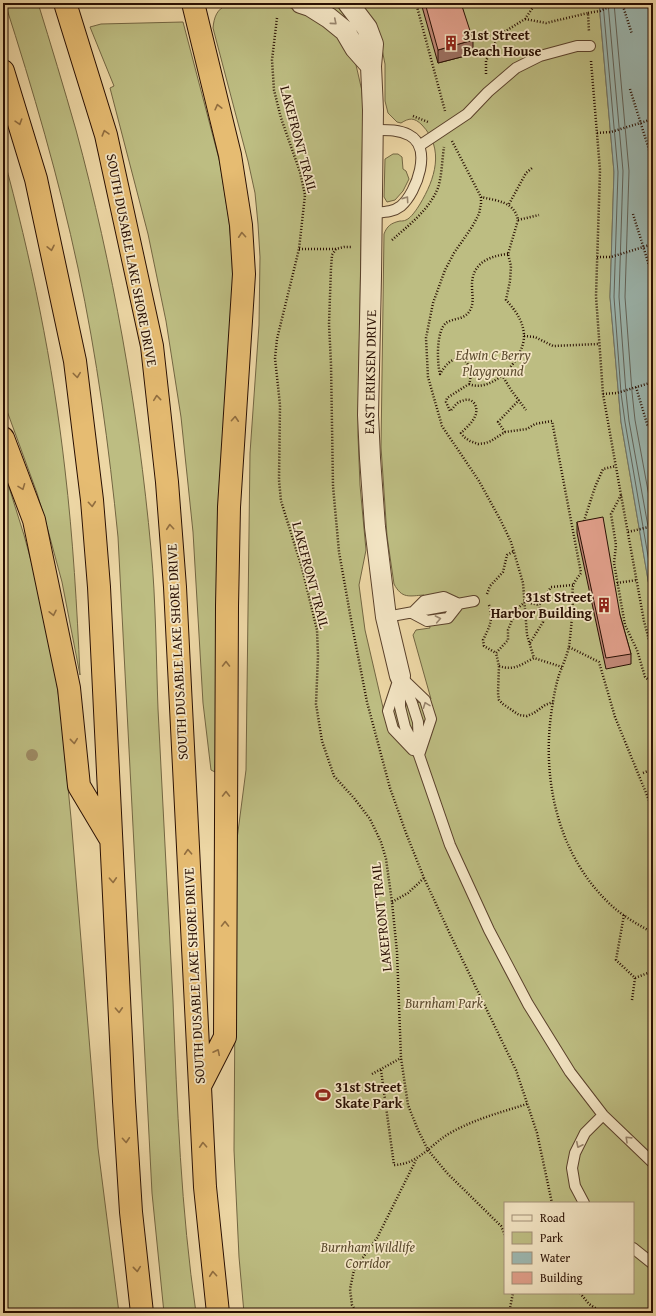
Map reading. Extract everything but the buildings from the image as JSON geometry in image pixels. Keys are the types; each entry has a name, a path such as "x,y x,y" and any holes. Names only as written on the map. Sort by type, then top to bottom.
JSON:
{"highway":[{"name":"SOUTH DUSABLE LAKE SHORE DRIVE","path":"65,3 106,135 152,346 167,482 175,587 205,1187 218,1313"},
{"path":"193,3 230,155 241,225 244,274 229,522 227,606 225,1037 200,1087"},
{"path":"3,71 36,179 75,361 92,500 99,587 125,1116 131,1212 142,1313"},
{"path":"3,438 34,520 69,688 79,786 111,841"}],"street":[{"path":"301,3 310,6 345,31 355,48 372,66"},
{"name":"EAST ERIKSEN DRIVE","path":"348,3 367,28 373,44 372,213 368,415 375,527 386,617 400,676"}],"lane":[{"path":"420,146 467,114 488,92 516,68 540,56 577,46 590,46"},
{"path":"372,130 400,131 410,135 420,146 421,155 420,169 416,181 409,195 401,205 391,212 372,213"},
{"path":"386,617 474,601"},
{"path":"400,676 400,707 405,726 419,755 450,845 489,930 528,1004 570,1072 603,1115 653,1163"},
{"path":"400,676 425,700 431,720 419,755"},
{"path":"583,1202 575,1186 572,1168 575,1153 585,1133 603,1115"},
{"path":"634,1249 653,1264"}],"path":[{"path":"416,3 446,114 446,129 481,197 479,214 472,228 454,253 445,270 433,303 426,338 428,377 442,426 489,498 514,551 523,583 527,635 534,658"},
{"path":"488,92 486,61 491,49 501,34 525,19 536,3"},
{"path":"525,19 546,23 600,11 618,3"},
{"path":"622,3 632,34"},
{"path":"588,13 600,170 596,296 604,394 620,495 644,621 653,654"},
{"name":"LAKEFRONT TRAIL","path":"278,18 272,60 274,90 281,118 300,172 305,195 299,249 277,339 276,373 280,405 279,480 281,501 302,568 317,630 318,656 316,704 322,741 334,776 354,798 370,819 381,842 386,859 397,952 401,1058 408,1105 428,1150 447,1174 501,1226 504,1234"},
{"path":"630,89 652,156"},
{"path":"597,133 611,132 653,119"},
{"path":"509,204 526,173 532,168"},
{"path":"469,384 475,387 483,386 502,375 516,360 524,336 522,324 516,310 506,300 512,266 508,254 518,220 514,209 509,204 481,197"},
{"path":"633,214 653,278"},
{"path":"518,220 539,215"},
{"path":"597,257 612,257 653,244"},
{"path":"299,249 336,249 355,247"},
{"path":"508,254 485,260 479,265 474,272 472,279 473,297 471,308 461,319 446,323 442,328 439,337 438,354 440,374 453,360 459,359 464,361 469,366 471,373 469,384 446,400 450,411 460,401 468,400 472,401 474,404 476,408 476,415 461,433 470,441 478,444 491,441 505,432 526,429 535,424 552,421 581,573 573,585 573,601 568,647 553,702 549,746 549,772 554,802 561,827 570,849 588,879 612,906 653,932"},
{"path":"524,336 535,337 553,346 599,344"},
{"path":"502,375 526,410"},
{"path":"604,394 617,394 653,382"},
{"path":"636,387 648,427"},
{"path":"505,432 498,422 519,400"},
{"path":"583,525 593,491 603,469 616,466"},
{"path":"620,495 611,514 616,545 614,563 617,583 625,625 637,650 645,678 653,682"},
{"path":"628,532 653,527"},
{"path":"574,538 578,537"},
{"path":"487,598 490,586 503,572 507,555 514,551"},
{"path":"612,584 637,580"},
{"path":"530,643 543,622 539,604 551,587 573,585"},
{"path":"488,602 491,612 491,624 483,640 484,646 496,653 499,666 499,700 519,715 527,716 553,702"},
{"path":"496,653 508,640 508,630 516,610 525,602 539,604"},
{"path":"568,647 599,662 614,717 653,810"},
{"path":"499,666 514,668 534,658 562,667"},
{"path":"643,773 653,769"},
{"path":"392,902 408,892 424,878"},
{"path":"616,960 624,915"},
{"path":"611,961 616,960"},
{"path":"616,960 635,978"},
{"path":"635,978 653,971"},
{"path":"632,1000 635,978"},
{"path":"372,1074 401,1058"},
{"path":"381,1070 394,1165 403,1165 417,1159 451,1132 527,1104"},
{"path":"356,1313 352,1305 350,1289 354,1270 377,1238 417,1159"},
{"path":"509,1313 513,1294"},
{"path":"581,1294 589,1304 603,1313"}],"green space":[{"path":"5,3 38,3 76,130 102,233 113,286 139,443 153,569 158,709 178,1118 183,1196 196,1313 164,1313 152,1193 118,537 102,402 85,301 63,201 26,69"},
{"path":"320,3 333,3 340,7 348,16 363,41"},
{"name":"Burnham Park","path":"357,3 599,3 614,172 610,297 621,422 653,609 653,1313 244,1313 239,1257 234,1150 236,847 246,770 250,453 259,325 260,257 255,193 213,28 214,20 221,9 227,5 285,6 300,11 333,32 350,53 356,65 362,91 363,108 358,436 360,485 366,550 359,585 365,630 384,712 431,699 413,635 416,630 430,628 424,595 406,596 397,589 394,584 387,536 381,447 384,234 386,229 392,224 408,219 414,213 430,184 435,164 434,144 422,125 412,119 401,123 397,122 388,113 385,101 385,64 381,44"},
{"path":"183,22 220,163 229,220 232,253 233,293 215,772 211,770 203,703 193,532 181,417 166,321 148,234 110,88 114,86 90,27 101,24"},
{"path":"393,154 398,154 402,157 403,169 406,171 409,179 403,191 395,200 387,202 384,197 385,159"},
{"path":"3,155 32,272 60,430 70,521 80,675 62,582 49,534 37,493 3,400"},
{"path":"3,468 36,579 54,663 60,706 71,818 98,1148 119,1313 3,1313"}],"water":[{"path":"599,3 653,3 653,609 621,422 610,297 614,172"}],"place":[{"name":"31st Street Beach House","path":"451,43"},
{"name":"31st Street Harbor Building","path":"604,605"},
{"name":"31st Street Skate Park","path":"323,1095"}],"park label":[{"name":"Edwin C Berry Playground","path":"493,364"},
{"name":"Burnham Wildlife Corridor","path":"368,1256"}]}
